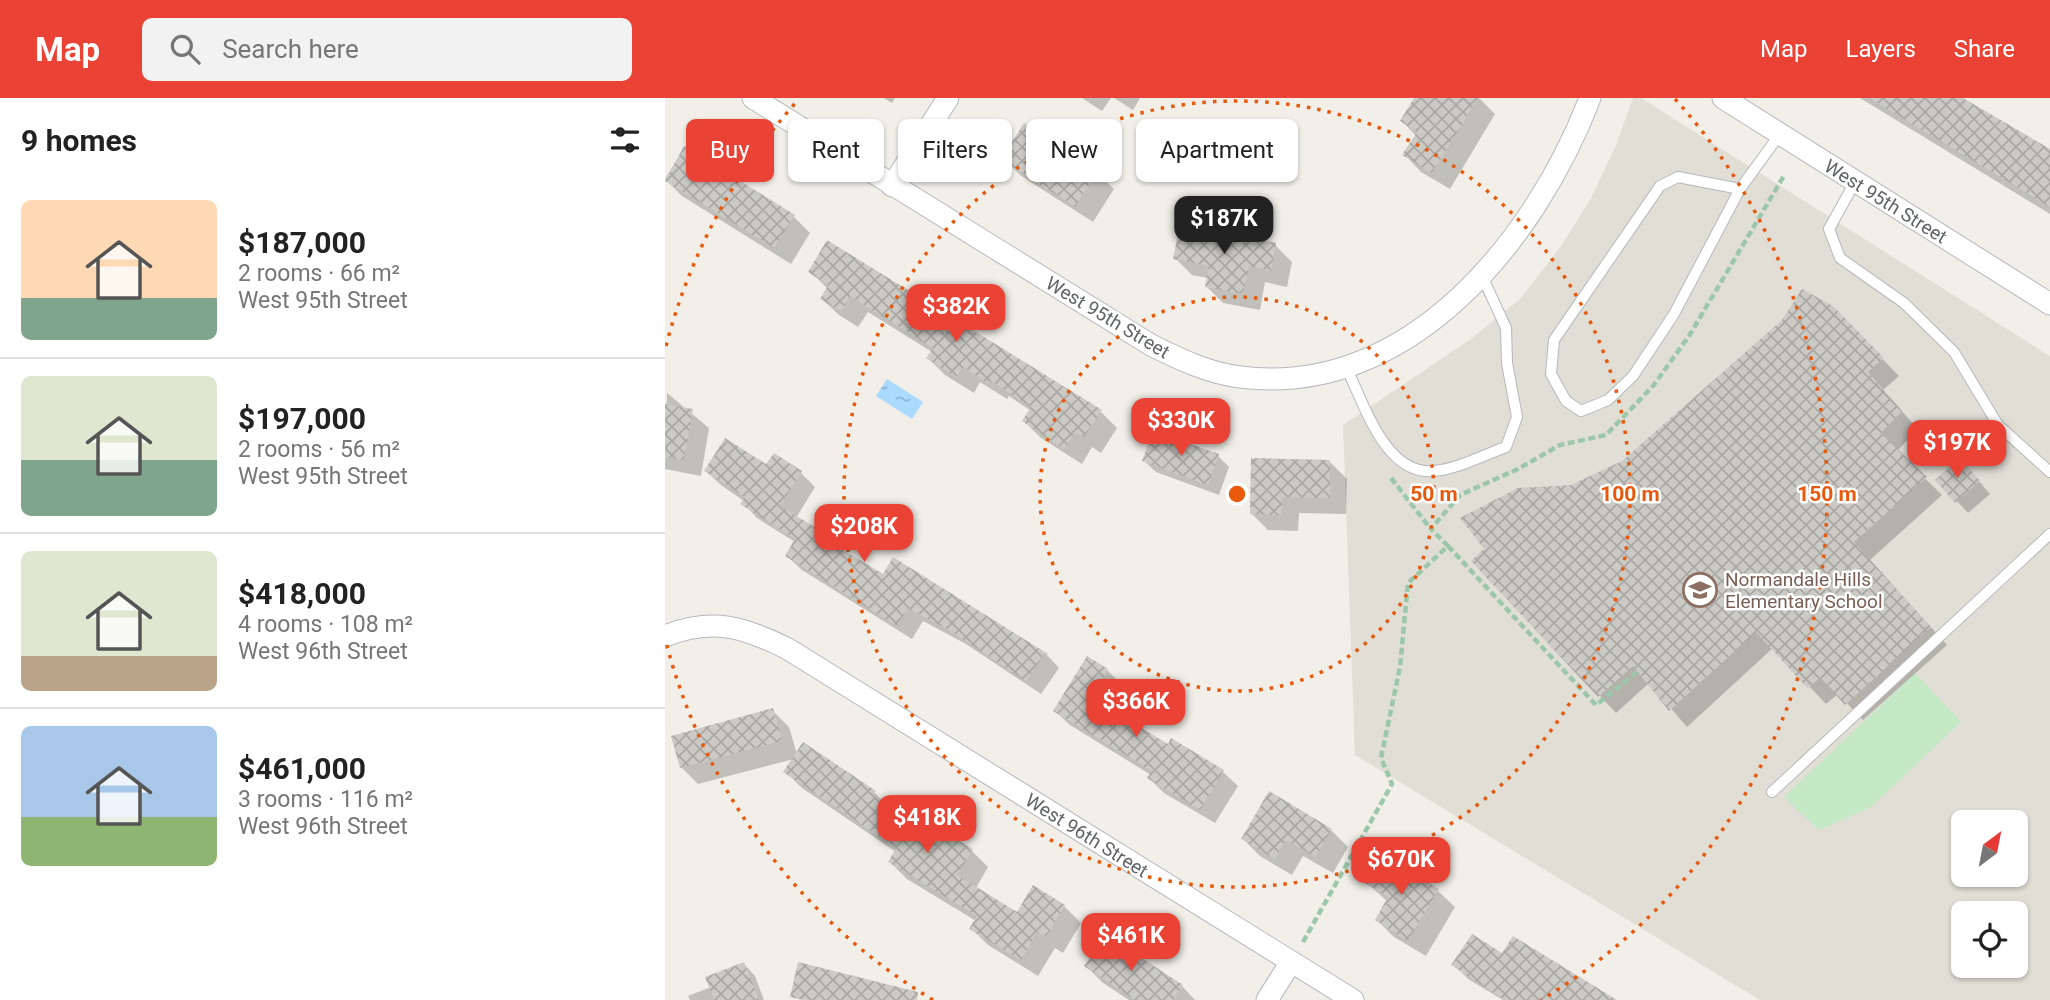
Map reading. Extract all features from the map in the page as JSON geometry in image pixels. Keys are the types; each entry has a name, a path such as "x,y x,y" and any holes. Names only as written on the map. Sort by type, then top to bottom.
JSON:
{"street":[{"name":"West 95th Street","path":"753,98 1151,345 1193,366 1240,377 1289,379 1346,367 1381,353 1436,319 1482,276 1525,225 1559,170 1590,98"},
{"path":"893,186 948,98"},
{"name":"West 95th Street","path":"1723,98 2050,304"},
{"name":"West 96th Street","path":"665,636 716,624 754,632 788,649 1353,1000"},
{"path":"1267,1000 1291,962"}],"lane":[{"path":"1740,189 1678,177 1660,186 1554,340 1551,374 1566,401 1581,411 1608,400 1633,376 1674,314 1740,189 1780,134"},
{"path":"1855,182 1829,229 1840,258 1905,303 1954,352 1998,425 2050,472"},
{"path":"1346,367 1390,455 1410,470 1435,471 1506,447 1517,417 1507,363 1506,328 1482,276"},
{"path":"1772,792 2050,534"}],"path":[{"path":"1448,546 1596,705 1637,671"},
{"path":"1291,962 1392,784 1381,758 1400,667 1408,583 1433,561"}],"shaded area":[{"name":"Normandale Hills Elementary School","path":"1633,98 1641,98 2050,356 2050,1000 1760,1000 1355,755 1343,425 1471,339 1520,299 1562,245 1591,198 1616,145"}],"green space":[{"path":"1915,673 1961,722 1871,807 1819,830 1784,797"}],"water":[{"path":"887,379 923,402 912,419 876,396"}],"building":[{"path":"1414,98 1478,98 1432,173 1402,155 1417,132 1400,121"},
{"path":"1869,98 1963,98 2050,149 2050,207"},
{"path":"1024,123 1026,124 1026,175 1012,166 1012,142"},
{"path":"684,146 686,182 742,182 795,215 774,248 665,181"},
{"path":"1036,182 1091,182 1075,207"},
{"path":"1180,224 1276,243 1271,271 1249,266 1243,294 1205,287 1209,266 1173,259"},
{"path":"827,240 1102,410 1084,437 1075,432 1064,449 1022,421 1031,407 991,381 989,384 963,367 956,377 926,358 933,348 850,296 841,311 820,299 828,285 808,272"},
{"path":"1802,289 1833,306 1884,358 1868,372 1902,411 1881,433 1927,477 1854,542 1931,627 1845,705 1820,677 1808,689 1756,632 1669,711 1633,666 1598,697 1471,561 1484,549 1460,518 1518,488 1571,485 1622,461 1782,320"},
{"path":"665,404 693,409 684,460 665,457"},
{"path":"1153,431 1219,454 1208,485 1142,461"},
{"path":"725,438 766,464 774,453 802,471 780,506 833,538 830,542 883,574 893,557 1048,654 1044,654 1026,681 949,630 908,608 897,626 785,556 795,539 740,504 745,497 704,471"},
{"path":"1251,458 1330,460 1330,498 1282,497 1282,515 1250,514"},
{"path":"1960,458 1980,481 1955,503 1935,480"},
{"path":"1087,656 1108,669 1099,684 1113,691 1104,705 1168,744 1171,738 1224,770 1200,810 1147,778 1152,771 1053,711"},
{"path":"773,708 782,741 680,768 671,736"},
{"path":"803,742 876,791 873,795 943,837 946,833 973,849 957,875 1017,912 1033,885 1065,905 1046,937 1037,932 1021,960 969,929 977,916 888,862 896,848 783,772"},
{"path":"1269,791 1332,829 1315,857 1286,840 1275,859 1241,839"},
{"path":"1382,855 1439,889 1408,941 1375,920 1388,897 1365,883"},
{"path":"1105,934 1183,985 1173,1000 1135,1000 1084,966"},
{"path":"1472,934 1502,953 1513,936 1617,1000 1505,1000 1451,965"},
{"path":"744,962 759,1000 714,1000 705,977"},
{"path":"798,962 918,992 917,1000 803,1000 790,997"}],"place":[{"name":"Normandale Hills Elementary School","path":"1700,590"}]}
